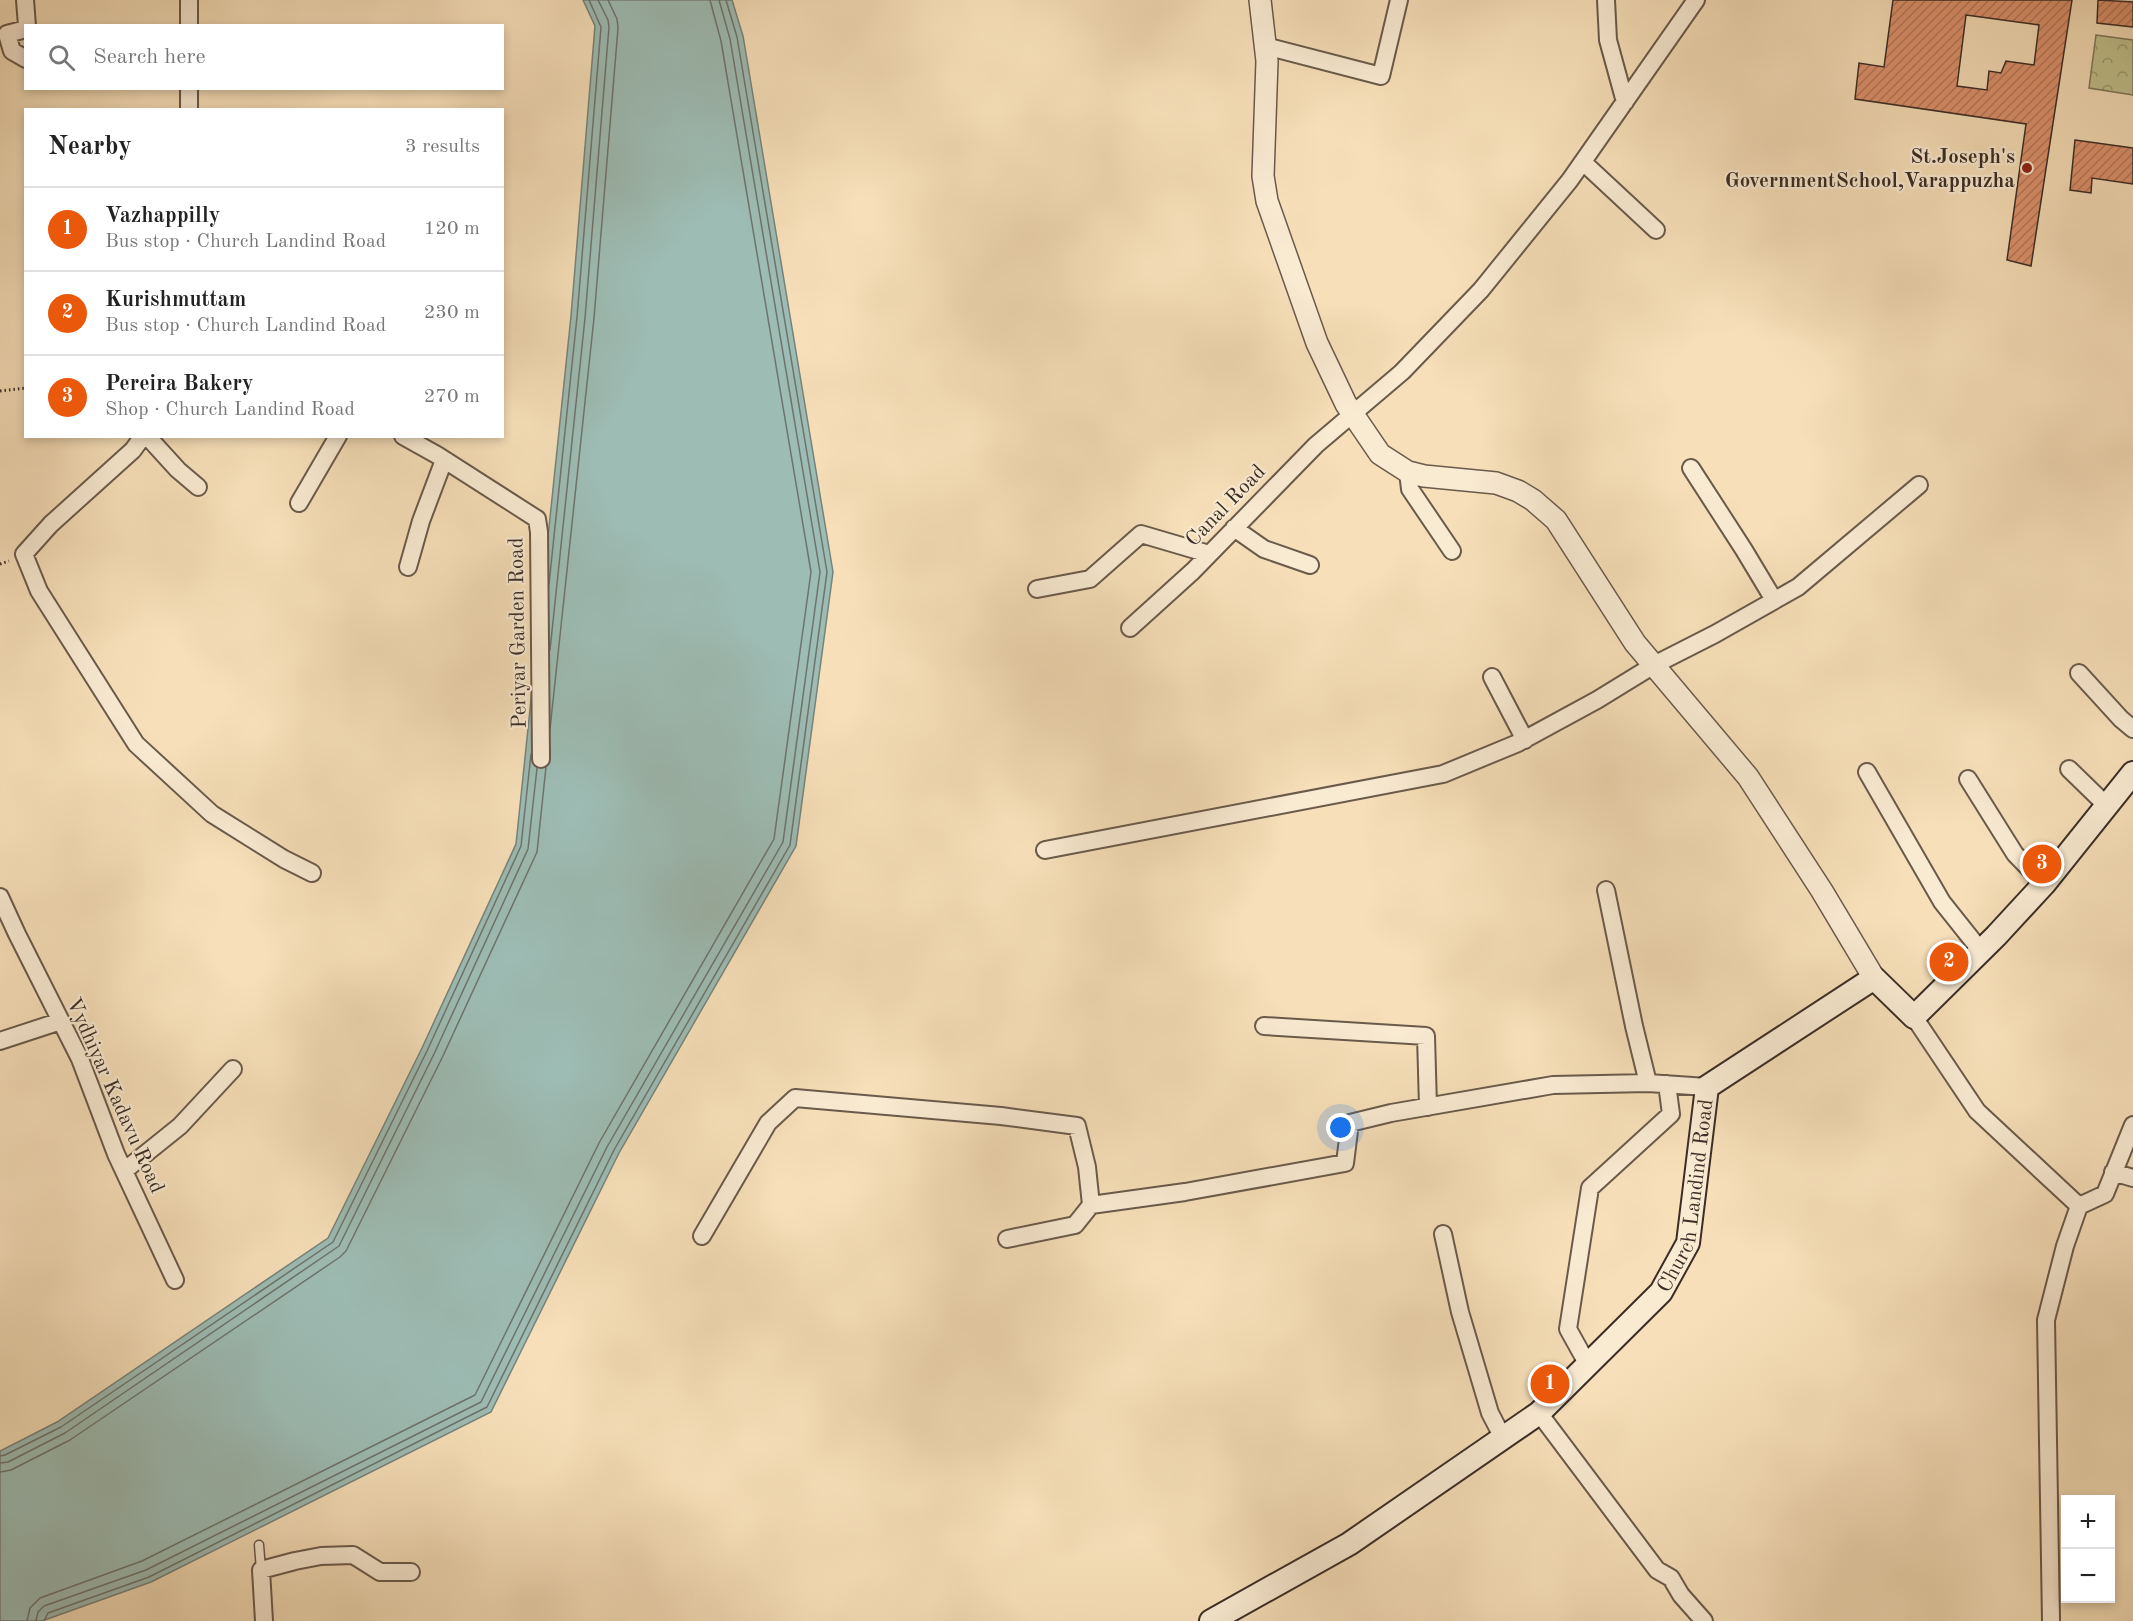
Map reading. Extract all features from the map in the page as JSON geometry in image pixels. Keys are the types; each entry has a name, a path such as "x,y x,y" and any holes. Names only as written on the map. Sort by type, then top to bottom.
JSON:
{"main road":[{"path":"1874,978 1914,1017 2044,884 2133,773"},
{"name":"Church Landind Road","path":"1211,1621 1349,1544 1539,1413 1661,1292 1688,1243 1707,1087 1874,978"}],"street":[{"path":"25,0 26,24"},
{"path":"189,0 189,24"},
{"path":"1260,0 1267,73 1263,176 1267,201 1317,343 1353,414 1380,454 1408,472 1424,476 1496,483 1518,491 1533,500 1556,520 1635,643 1748,777 1822,891 1874,978"},
{"path":"1265,46 1381,76 1399,0"},
{"path":"1606,0 1608,40 1625,102"},
{"name":"Canal Road","path":"1130,628 1209,554 1316,445 1402,372 1481,290 1582,162 1696,0"},
{"path":"24,28 7,34 12,51 24,57"},
{"path":"189,90 189,108"},
{"path":"1582,162 1656,230"},
{"path":"143,438 51,524 24,555 39,591 136,744 212,814 284,860 312,873"},
{"path":"147,438 198,487"},
{"path":"298,503 337,438"},
{"name":"Periyar Garden Road","path":"406,438 537,519 541,759"},
{"path":"408,567 421,521 444,460"},
{"path":"1691,468 1774,600"},
{"path":"1408,472 1410,489 1452,551"},
{"path":"1045,849 1443,774 1525,740 1654,665 1798,587 1919,485"},
{"path":"1234,528 1264,549 1310,565"},
{"path":"1037,589 1090,579 1141,534 1209,554"},
{"path":"2079,673 2133,729"},
{"path":"1492,677 1525,740"},
{"path":"2069,770 2106,805"},
{"path":"1867,772 1942,902 1981,951"},
{"path":"1968,779 2015,854 2044,884"},
{"path":"1606,890 1648,1083"},
{"name":"Vydhiyar Kadavu Road","path":"0,897 80,1059 124,1171 175,1280"},
{"path":"1914,1017 1977,1111 2079,1206"},
{"path":"0,1041 61,1021"},
{"path":"1264,1026 1426,1036 1428,1107"},
{"path":"124,1171 180,1126 232,1069"},
{"path":"1091,1204 1206,1189 1345,1164 1350,1123 1428,1107 1553,1085 1648,1083 1707,1087"},
{"path":"1588,1365 1568,1329 1590,1188 1671,1114 1667,1084"},
{"path":"702,1236 768,1123 795,1098 1001,1116 1077,1126 1087,1167 1091,1204 1075,1225 1007,1239"},
{"path":"2051,1621 2046,1320 2065,1246 2079,1206 2105,1194 2133,1125"},
{"path":"2113,1172 2133,1178"},
{"path":"1443,1234 1460,1312 1490,1413 1503,1438"},
{"path":"1539,1413 1657,1570 1671,1578 1681,1595 1704,1621"},
{"path":"264,1621 261,1570 321,1556 353,1555 380,1572 411,1572"}],"lane":[{"path":"259,1545 261,1570"}],"path":[{"path":"0,391 24,388"}],"green space":[{"path":"2096,35 2133,40 2133,95 2089,88"}],"water":[{"path":"583,0 732,0 743,36 833,572 796,846 619,1153 491,1412 151,1582 42,1621 0,1621 0,1451 57,1422 328,1238 422,1048 516,844 571,316 595,26"}],"building":[{"path":"1893,0 2072,0 2031,266 2007,260 2026,124 1855,99 1859,63 1884,67","holes":["1966,15 2039,25 2034,65 2006,61 2001,73 1989,71 1987,90 1957,86"]},
{"path":"2098,0 2133,2 2133,27 2097,23"},
{"path":"2075,140 2133,148 2133,184 2092,178 2091,193 2070,190"}],"place":[{"name":"St.Joseph's GovernmentSchool,Varappuzha","path":"2027,168"},
{"name":"Pereira Bakery","path":"2042,864"},
{"name":"Kurishmuttam","path":"1949,962"},
{"name":"Vazhappilly","path":"1550,1384"}]}
